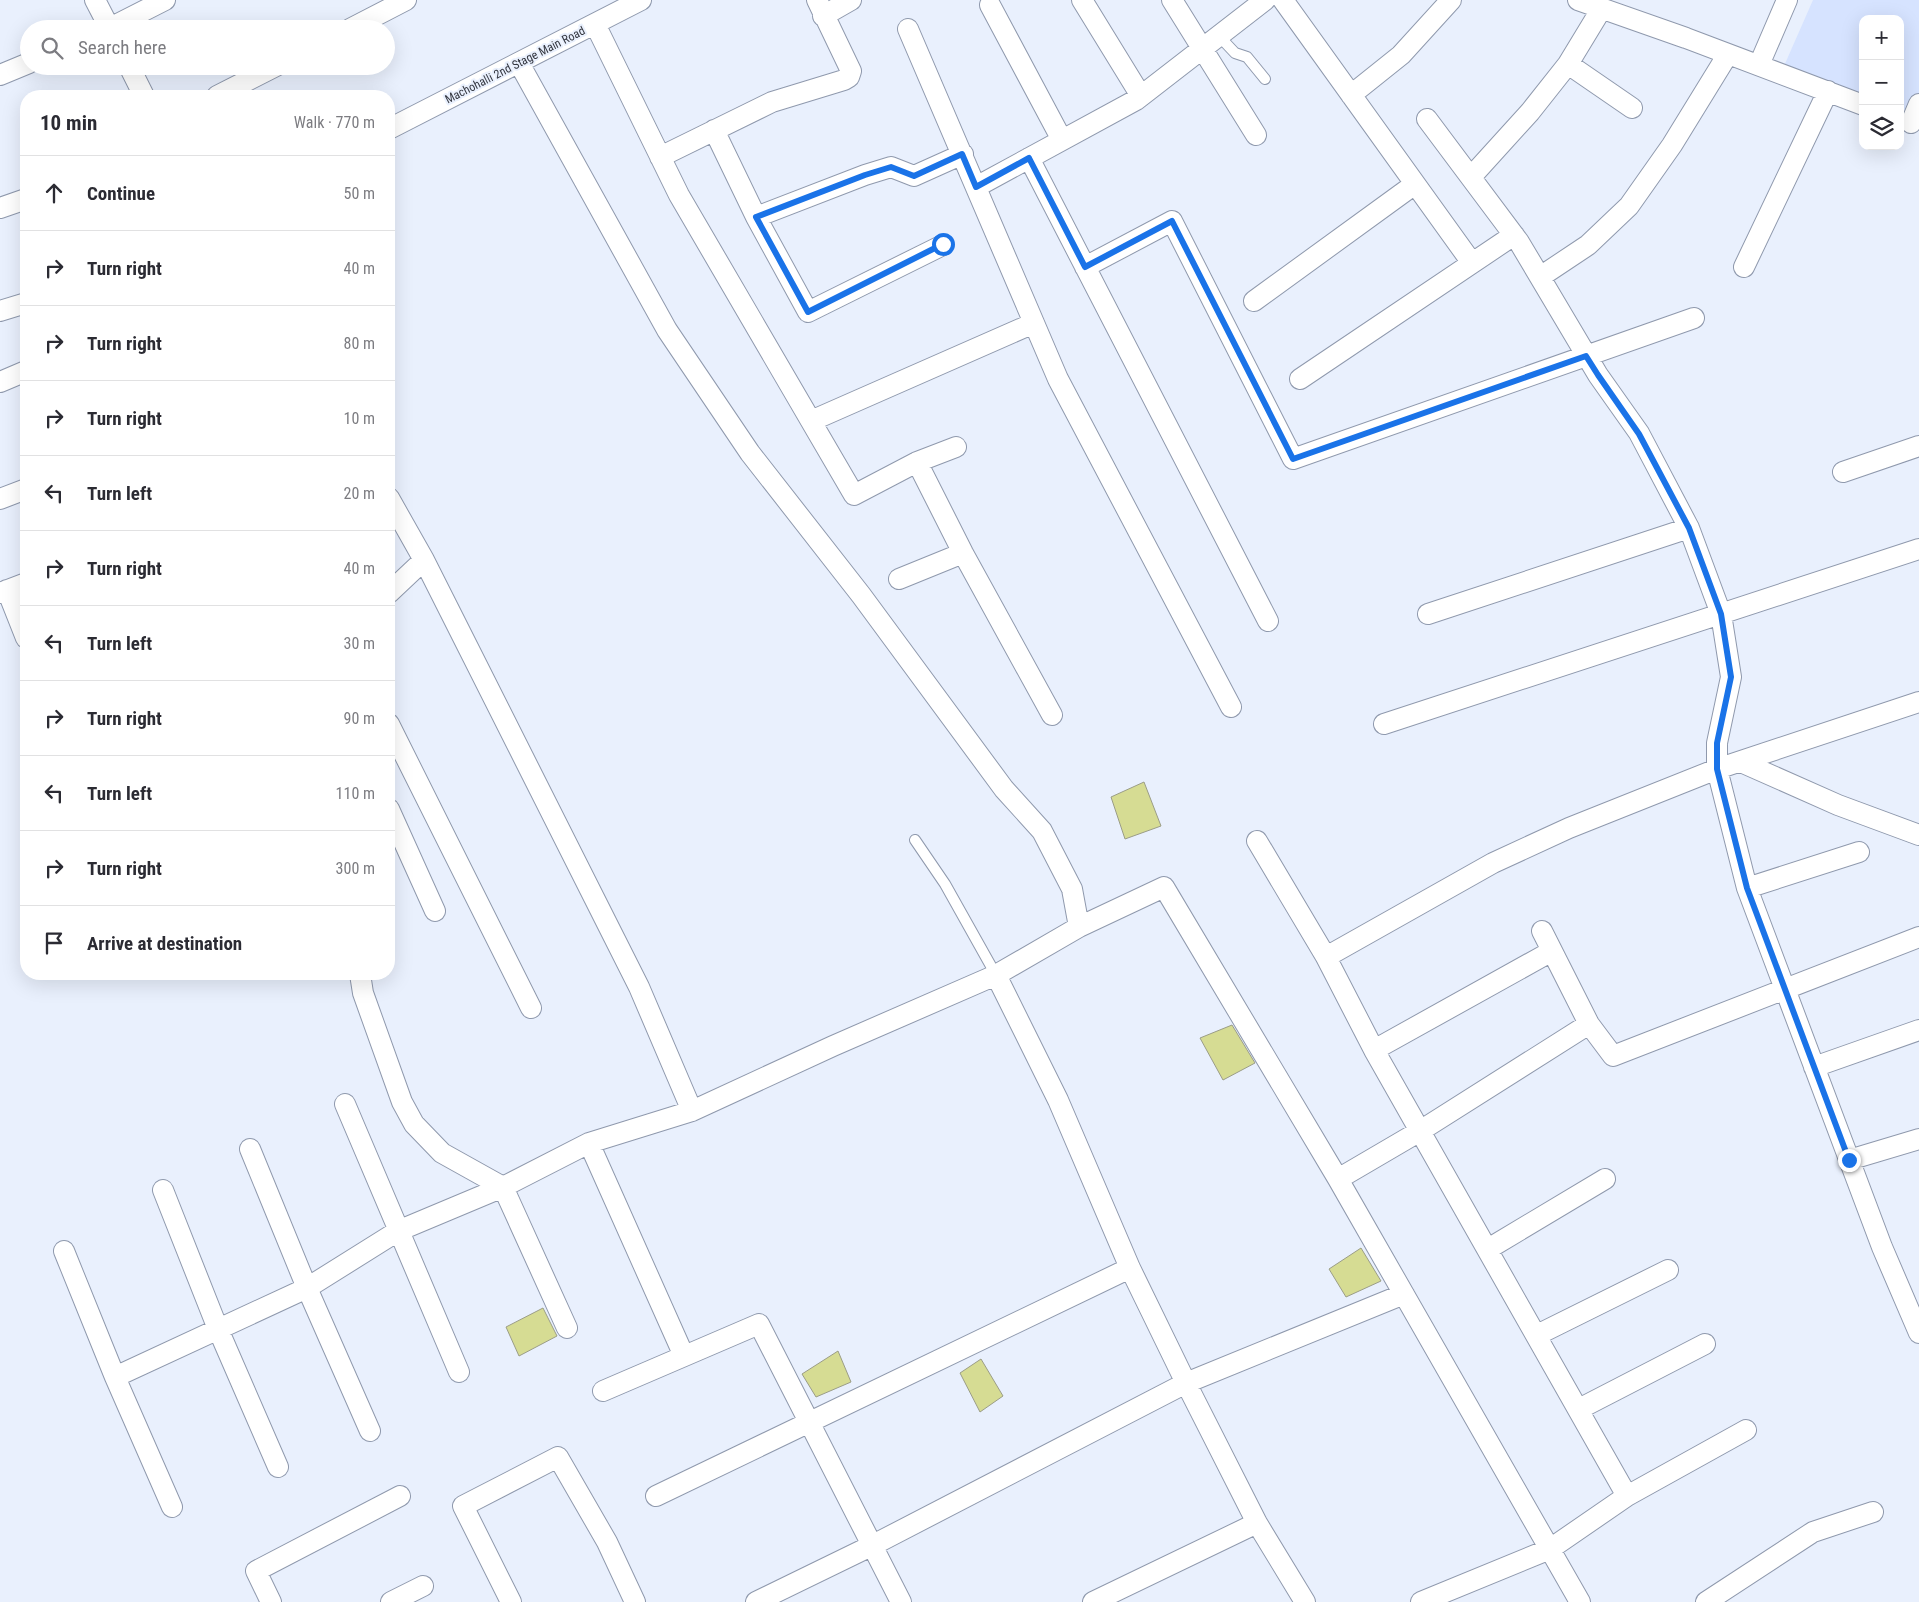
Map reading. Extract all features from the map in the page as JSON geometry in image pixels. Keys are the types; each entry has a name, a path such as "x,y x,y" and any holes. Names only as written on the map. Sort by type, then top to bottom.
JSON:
{"street":[{"path":"95,0 105,20"},
{"path":"125,20 165,0"},
{"path":"367,20 406,0"},
{"name":"Machohalli 2nd Stage Main Road","path":"395,126 641,0"},
{"path":"660,157 772,102 844,80 849,76 851,71 820,8 851,0"},
{"path":"1082,0 1141,96"},
{"path":"1172,0 1256,135"},
{"path":"976,187 1141,96 1266,0"},
{"path":"1283,0 1472,263"},
{"path":"1351,95 1402,55 1451,0"},
{"path":"1578,0 1759,65 1859,103"},
{"path":"1759,65 1787,0"},
{"path":"990,5 1062,140"},
{"path":"1471,178 1530,112 1568,64 1602,8"},
{"path":"595,24 679,195 854,495 917,462 956,447"},
{"path":"908,29 1070,404 1231,706"},
{"path":"1540,277 1588,245 1629,206 1672,145 1728,54"},
{"path":"519,63 667,330 750,453 861,595 1004,789 1042,831 1072,889 1079,928"},
{"path":"1568,64 1632,108"},
{"path":"0,75 20,67"},
{"path":"134,75 141,90"},
{"path":"229,90 258,75"},
{"path":"1744,267 1828,91"},
{"path":"1910,123 1919,104"},
{"path":"1427,119 1514,235 1586,356 1639,434 1689,528 1721,614 1731,677 1717,743 1717,769 1747,888 1882,1247 1919,1333"},
{"path":"714,130 756,217 808,312 943,244"},
{"path":"756,217 865,175 891,167 914,176 962,154"},
{"path":"1029,158 1268,621"},
{"path":"1254,300 1415,184"},
{"path":"0,208 20,201"},
{"path":"1085,267 1172,221 1293,459 1694,318"},
{"path":"1300,379 1514,235"},
{"path":"0,311 20,305"},
{"path":"811,421 1034,323"},
{"path":"0,382 20,374"},
{"path":"1843,472 1919,446"},
{"path":"917,462 963,553 1052,715"},
{"path":"0,499 20,491"},
{"path":"395,509 424,560 639,987 692,1111"},
{"path":"1428,614 1689,528"},
{"path":"1384,724 1919,549"},
{"path":"899,579 963,553"},
{"path":"395,587 424,560"},
{"path":"20,585 3,592 20,626"},
{"path":"1326,957 1493,863 1569,828 1717,769 1919,702"},
{"path":"395,736 531,1008"},
{"path":"1741,762 1838,805 1918,834"},
{"path":"1256,841 1326,957 1374,1050 1627,1496"},
{"path":"396,849 435,911"},
{"path":"1747,888 1859,852"},
{"path":"115,1377 307,1288 398,1231 502,1187 589,1143 692,1111 833,1046 996,975 1079,928 1164,887 1338,1179 1580,1602"},
{"path":"1542,931 1589,1024 1613,1056 1785,991 1919,937"},
{"path":"1374,1050 1552,951"},
{"path":"996,975 1058,1100 1130,1268 1186,1383 1257,1523 1305,1602"},
{"path":"361,980 362,993 402,1102 414,1124 442,1153 502,1187 568,1328"},
{"path":"1338,1179 1420,1131 1589,1024"},
{"path":"1814,1067 1919,1030"},
{"path":"345,1104 459,1372"},
{"path":"1849,1160 1919,1139"},
{"path":"589,1143 684,1356"},
{"path":"250,1150 307,1288 370,1431"},
{"path":"1488,1249 1605,1179"},
{"path":"163,1190 218,1329 278,1467"},
{"path":"64,1251 115,1377 172,1507"},
{"path":"656,1496 1130,1268"},
{"path":"1536,1335 1668,1270"},
{"path":"756,1602 873,1545 1186,1383 1404,1294"},
{"path":"603,1391 759,1324 901,1602"},
{"path":"1579,1409 1705,1344"},
{"path":"1421,1602 1550,1549 1627,1496 1746,1430"},
{"path":"511,1602 464,1506 558,1457 607,1542 635,1602"},
{"path":"271,1602 256,1571 400,1496"},
{"path":"1706,1602 1813,1532 1873,1512"},
{"path":"1093,1602 1257,1523"},
{"path":"391,1602 423,1586"}],"lane":[{"path":"1219,36 1236,54 1247,57 1265,79"},
{"path":"915,840 945,884 996,975"}],"shaded area":[{"path":"1813,0 1919,0 1919,115 1904,109 1904,15 1859,15 1859,93 1784,66"}],"building":[{"path":"1144,782 1161,826 1125,839 1111,797"},
{"path":"1232,1025 1255,1063 1223,1080 1200,1038"},
{"path":"1361,1248 1381,1281 1346,1297 1329,1269"},
{"path":"543,1308 557,1336 519,1356 506,1327"},
{"path":"838,1351 851,1382 816,1397 802,1374"},
{"path":"981,1359 1003,1396 980,1412 960,1373"}],"route":[{"path":"943,244 808,312 756,217 865,175 891,167 898,168 914,176 962,154 976,187 1029,158 1085,267 1172,221 1293,459 1586,356 1639,434 1689,528 1721,614 1731,677 1717,743 1717,769 1747,888 1849,1160"}]}
